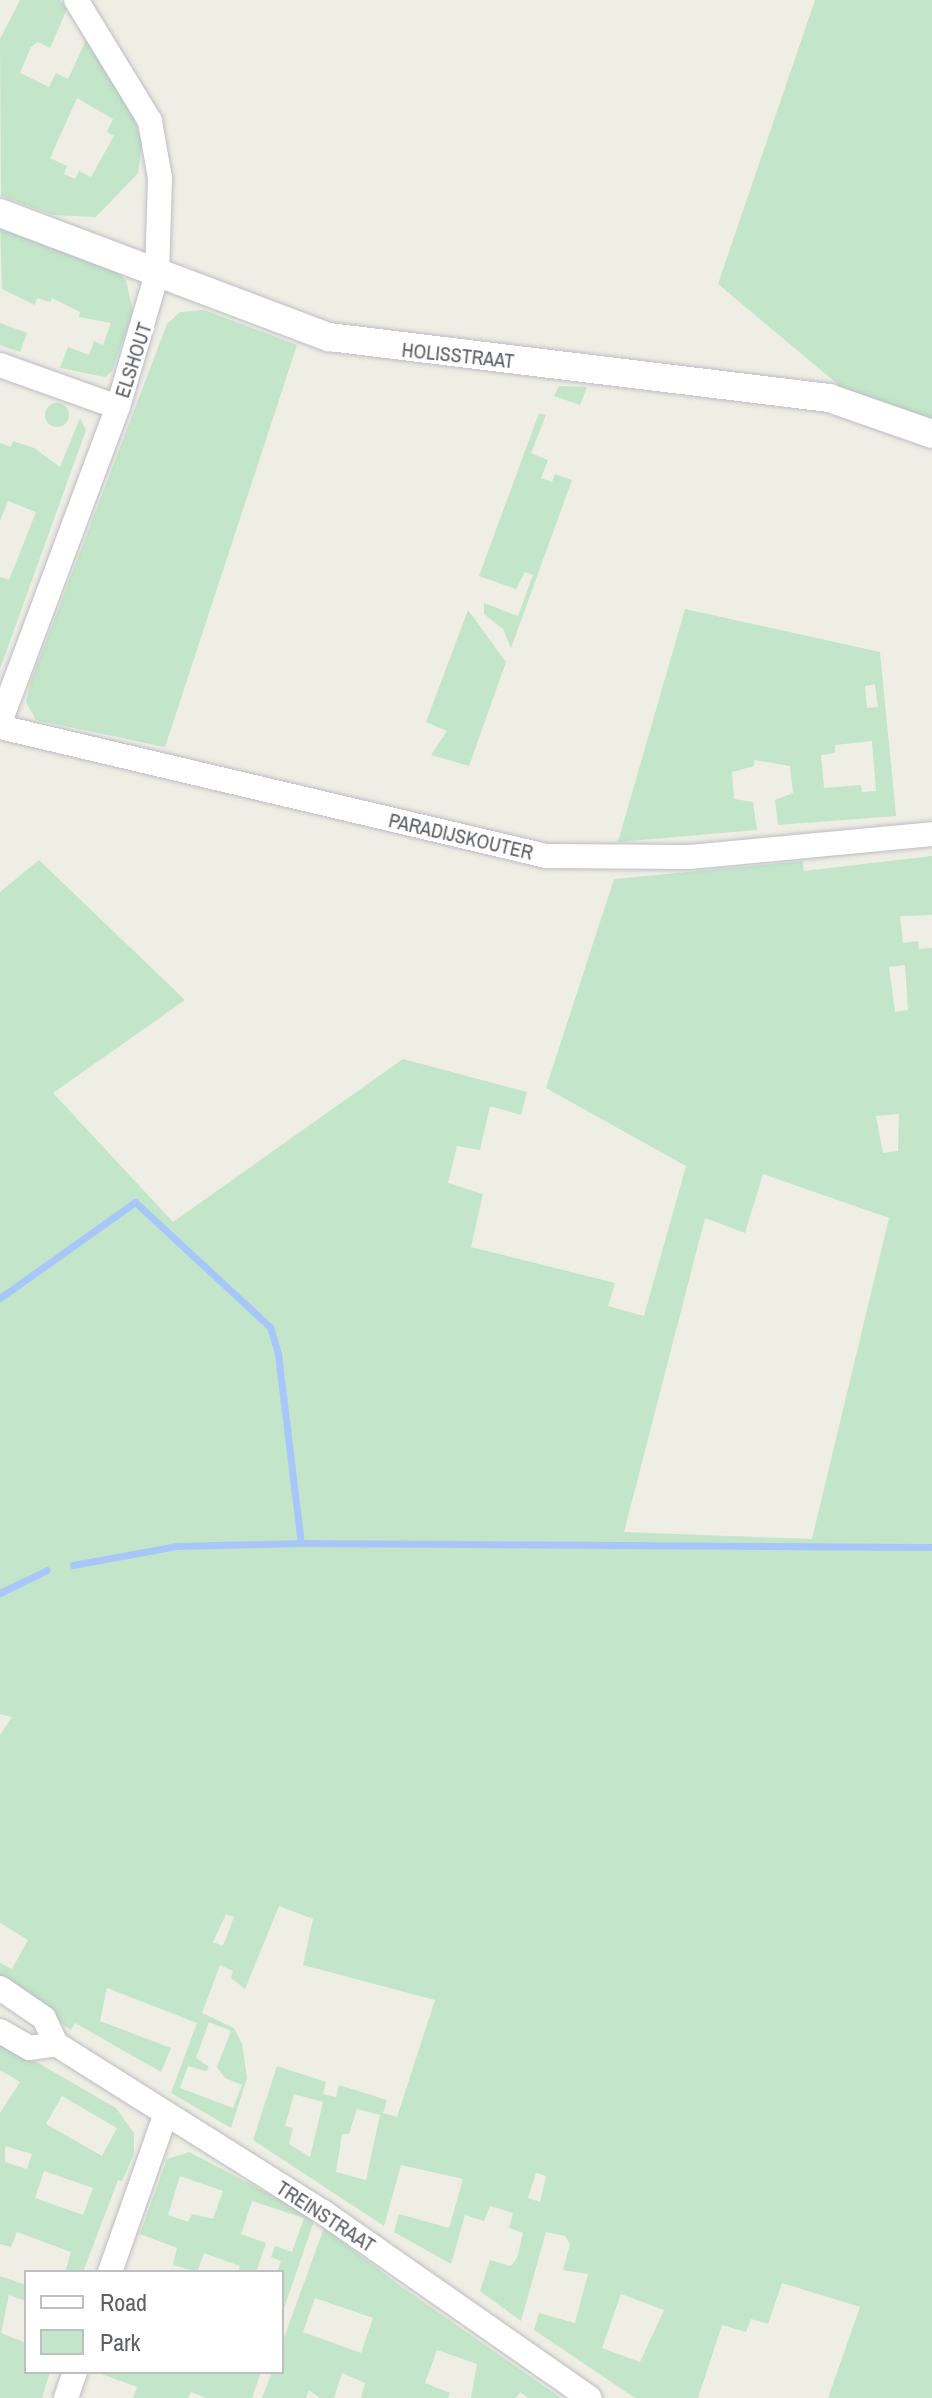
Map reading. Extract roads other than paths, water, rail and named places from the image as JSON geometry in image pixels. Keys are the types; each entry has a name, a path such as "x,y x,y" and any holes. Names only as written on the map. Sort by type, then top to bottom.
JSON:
{"street":[{"name":"ELSHOUT","path":"0,725 118,407 157,274 160,178 150,121 76,0"},
{"name":"HOLISSTRAAT","path":"0,213 157,274 363,345 829,398 932,434"},
{"path":"0,365 118,407"},
{"name":"PARADIJSKOUTER","path":"0,725 546,856 690,857 932,834"},
{"path":"0,1988 44,2018 56,2044"},
{"name":"TREINSTRAAT","path":"0,2031 29,2048 56,2044 165,2116 323,2212 590,2398"},
{"path":"111,2270 165,2116"},
{"path":"66,2398 74,2374"}],"waterway":[{"path":"0,1298 135,1202 270,1327 278,1354 301,1543 932,1547"},
{"path":"73,1565 177,1546 301,1543"},
{"path":"0,1593 47,1570"}]}
